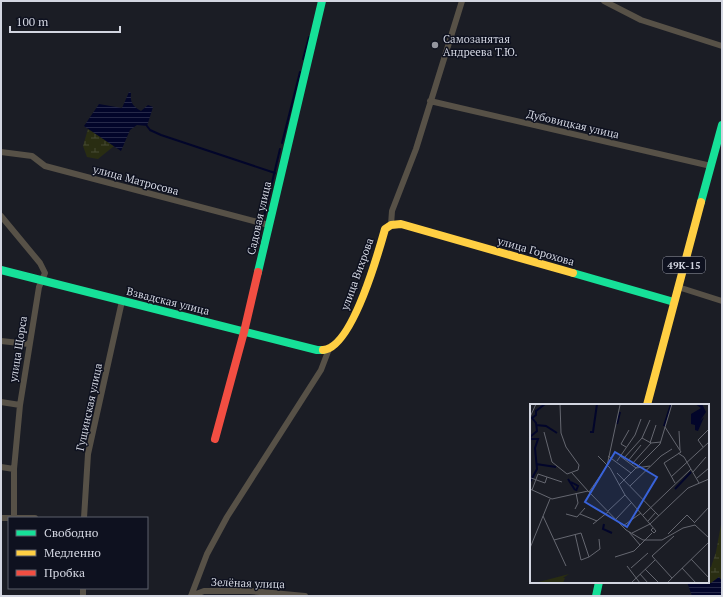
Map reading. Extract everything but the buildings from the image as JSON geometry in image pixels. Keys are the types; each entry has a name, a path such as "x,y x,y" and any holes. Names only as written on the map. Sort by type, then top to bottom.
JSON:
{"street":[{"name":"Садовая улица","path":"215,439 244,332 308,67 322,1"},
{"name":"улица Вихрова","path":"191,596 207,554 227,517 321,370 329,349 338,342 352,319 367,285 385,229 391,224 392,212 416,149 462,1"},
{"path":"604,1 642,20 722,46"},
{"name":"Дубовицкая улица","path":"430,101 711,166"},
{"name":"49К-15","path":"647,404 722,125"},
{"name":"улица Матросова","path":"1,152 32,156 45,166 269,225"},
{"path":"1,216 40,263 45,274 42,280"},
{"name":"улица Горохова","path":"391,224 401,224 674,302"},
{"name":"Взвадская улица","path":"1,270 316,350 329,349"},
{"name":"улица Щорса","path":"14,517 14,469 20,405 39,287 42,280"},
{"path":"678,287 722,301"},
{"name":"Гущинская улица","path":"84,517 88,454 122,301"},
{"path":"1,340 29,344"},
{"path":"1,402 20,405"},
{"path":"1,467 14,469"},
{"path":"596,596 599,583"},
{"name":"Зелёная улица","path":"191,596 204,591 250,591 305,596"}],"green space":[{"path":"88,129 114,146 98,159 87,157 83,146"},
{"path":"722,519 722,581 719,577 711,583 709,583 709,568 711,567 716,552"}],"water":[{"path":"129,92 131,93 133,104 141,111 148,105 153,107 147,126 137,125 130,130 121,151 84,126 99,104 122,108"},
{"path":"719,577 722,581 722,596 692,596 687,583 709,583"}],"waterway":[{"path":"303,59 309,37"},
{"path":"282,143 300,72"},
{"path":"147,126 150,130 161,135 275,173"},
{"path":"264,216 280,149"}],"traffic: fast":[{"path":"258,272 322,1"},
{"path":"701,202 722,125"},
{"path":"1,270 317,350 323,350"},
{"path":"573,273 674,302"},
{"path":"596,596 599,583"}],"traffic: slow":[{"path":"647,404 701,202"},
{"path":"323,350 334,345 344,334 354,317 370,278 385,229 391,225 401,224 573,273"}],"traffic: jam":[{"path":"215,439 244,332 258,272"}],"place":[{"name":"Самозанятая Андреева Т.Ю.","path":"435,45"}]}
